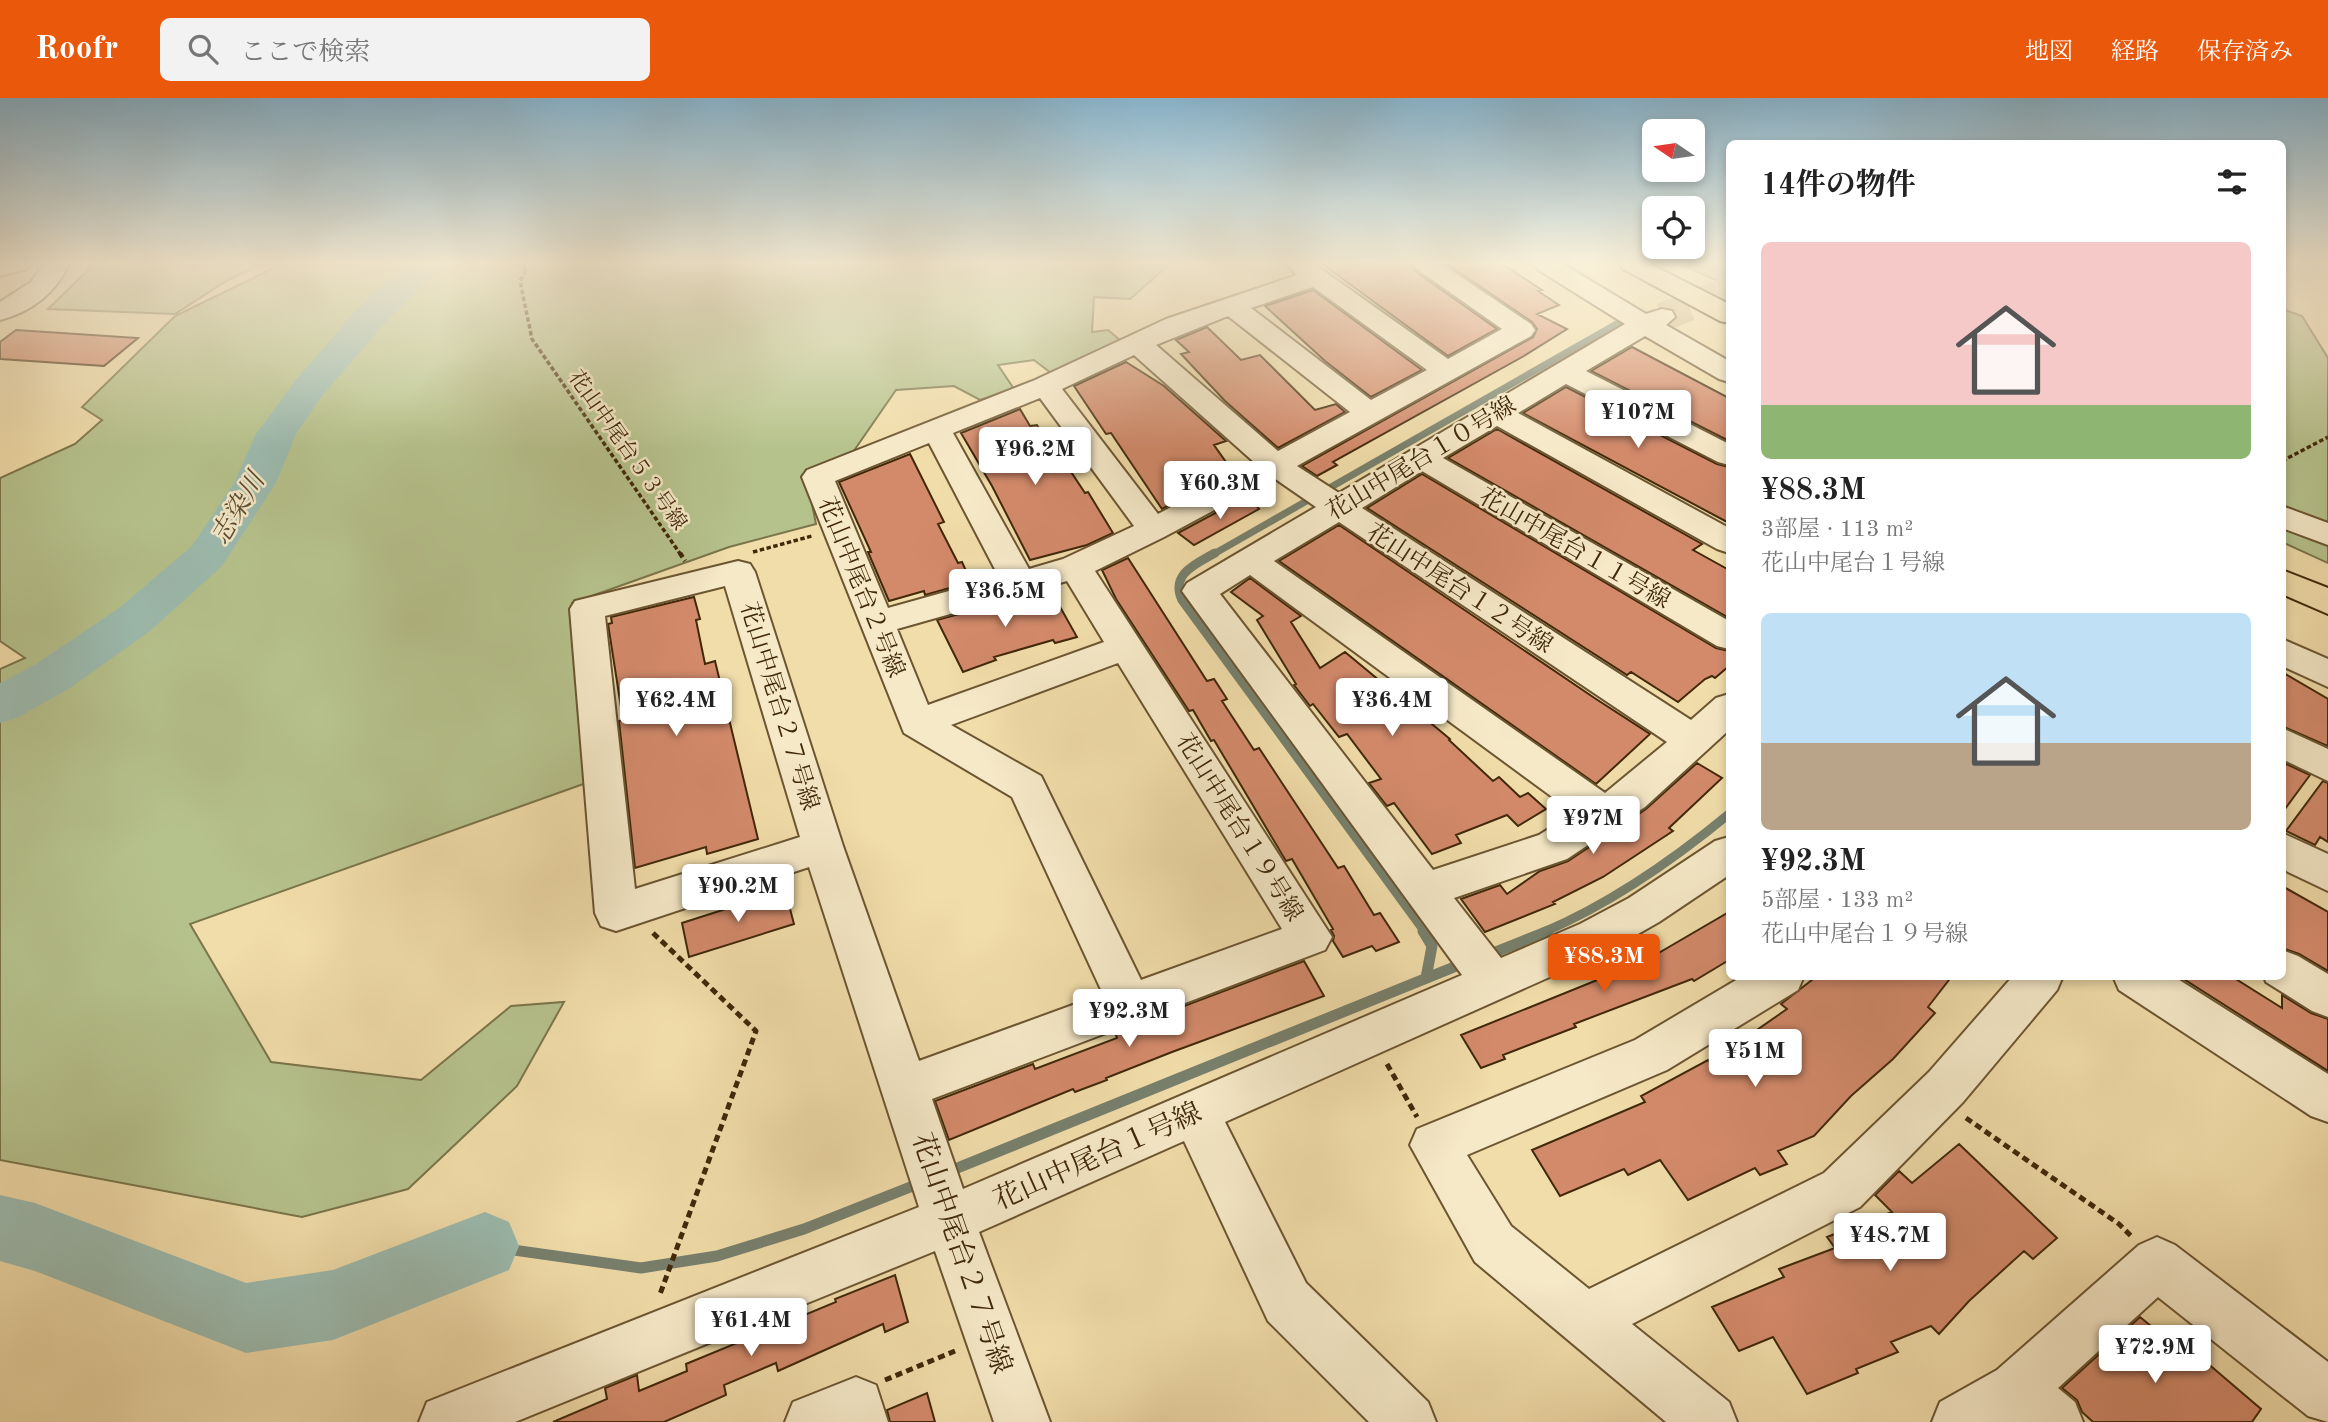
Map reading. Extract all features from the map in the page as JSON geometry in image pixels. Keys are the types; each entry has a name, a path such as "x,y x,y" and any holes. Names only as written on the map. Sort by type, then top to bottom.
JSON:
{"highway":[{"path":"2286,561 2328,580"},
{"path":"2286,583 2328,602"}],"street":[{"name":"花山中尾台２号線","path":"917,723 818,477 1045,386 1174,326"},
{"path":"1257,326 1369,413"},
{"path":"1385,326 1446,370"},
{"path":"877,624 1075,567 1153,530 1521,330 1515,326"},
{"name":"花山中尾台１０号線","path":"1481,967 1199,591 1251,559 1325,499 1422,458 1645,326"},
{"path":"1660,326 1726,371"},
{"name":"花山中尾台１２号線","path":"1137,343 1275,465 1694,741"},
{"path":"1565,372 1726,454"},
{"path":"1045,386 1153,530"},
{"path":"1496,413 1726,540"},
{"path":"936,429 1019,582"},
{"name":"花山中尾台１１号線","path":"1422,458 1726,635"},
{"path":"2286,518 2328,535"},
{"path":"1251,559 1604,813"},
{"name":"花山中尾台１９号線","path":"906,1087 1310,937 1075,567"},
{"name":"花山中尾台２７号線","path":"616,913 587,609 738,572 823,846 940,1192 1022,1422"},
{"path":"917,723 1126,647"},
{"path":"2286,653 2328,674"},
{"path":"1423,891 1553,847 1631,796 1726,711"},
{"path":"917,723 1027,787 1130,1003"},
{"path":"2286,745 2328,766"},
{"path":"616,913 823,846"},
{"path":"2286,851 2328,874"},
{"name":"花山中尾台１号線","path":"447,1422 940,1192 1195,1112 1370,1035 1481,967 1595,937 1644,910 1726,855"},
{"path":"2286,971 2328,997"},
{"path":"1709,1422 1493,1244 1434,1145 1651,1055 1775,980"},
{"path":"1586,1319 1842,1190 1936,1098 2038,980"},
{"path":"2141,980 2328,1100"},
{"path":"1195,1112 1287,1302 1408,1422"},
{"path":"1960,1422 2035,1405 2157,1263 2328,1396"}],"path":[{"name":"花山中尾台５３号線","path":"529,326 532,339 697,582"},
{"path":"2286,459 2328,437"},
{"path":"740,555 839,528"},
{"path":"616,913 616,925 654,933 756,1031 662,1290"},
{"path":"1370,1035 1434,1145"},
{"path":"1936,1098 2119,1224 2157,1263"},
{"path":"843,1416 876,1384 991,1336"}],"green space":[{"path":"165,326 1092,326 1092,332 1108,330 1121,341 1051,373 1034,360 998,365 1014,389 980,400 954,386 896,390 851,455 806,474 816,524 729,547 572,603 589,782 190,924 271,1062 421,1080 511,1006 564,1002 517,1086 408,1189 302,1217 0,1160 0,669 25,658 0,641 0,478 75,444 102,420 82,407"},
{"path":"2286,326 2308,326 2328,358 2328,563 2286,544"}],"building":[{"path":"1287,326 1362,326 1422,370 1371,397 1325,361"},
{"path":"1407,326 1492,326 1497,329 1448,356"},
{"path":"1535,326 1561,326 1567,329 1524,356 1333,462 1337,465 1317,476 1302,466 1533,337 1537,329"},
{"path":"1207,327 1241,360 1260,355 1315,410 1336,404 1345,412 1278,448 1225,401 1181,354 1189,352 1176,340"},
{"path":"16,330 138,338 104,366 0,359 0,342"},
{"path":"1632,347 1726,396 1726,439 1591,371"},
{"path":"1126,362 1164,386 1226,441 1214,445 1233,472 1162,509 1111,433 1106,434 1074,386"},
{"path":"1566,387 1726,466 1726,521 1523,413"},
{"path":"1020,409 1030,426 1037,425 1050,447 1054,446 1085,493 1088,492 1113,533 1087,545 1030,560 961,433"},
{"path":"1497,429 1702,544 1693,550 1726,568 1726,616 1448,458"},
{"path":"910,454 944,522 938,524 971,582 925,595 924,591 889,601 868,552 871,552 839,482"},
{"path":"1422,474 1716,648 1726,650 1726,669 1715,678 1712,676 1705,679 1678,702 1631,672 1627,675 1367,508"},
{"path":"1249,495 1259,509 1194,545 1178,533"},
{"path":"1339,525 1650,734 1596,784 1279,561"},
{"path":"1128,558 1207,681 1214,679 1227,699 1222,701 1254,750 1259,748 1338,868 1344,866 1374,915 1380,913 1399,942 1376,951 1372,946 1343,957 1333,941 1333,929 1292,859 1286,861 1214,740 1211,741 1193,710 1189,711 1116,599 1102,570"},
{"path":"1250,578 1301,616 1291,622 1320,668 1345,652 1450,739 1493,781 1499,777 1520,797 1528,793 1546,809 1518,826 1507,815 1456,835 1461,843 1432,854 1394,803 1387,806 1369,783 1381,779 1347,734 1339,737 1294,685 1296,684 1257,620 1263,616 1231,592"},
{"path":"1050,589 1077,637 1055,643 1053,640 994,657 996,660 963,672 937,620"},
{"path":"694,597 700,619 696,620 705,664 715,661 758,839 707,854 706,847 635,868 619,721 623,720 608,624 612,623 611,617"},
{"path":"2286,674 2328,699 2328,746 2286,728"},
{"path":"1697,763 1722,778 1669,828 1673,831 1603,877 1553,902 1555,904 1485,932 1461,899 1500,885 1507,894 1540,871 1568,861 1646,809"},
{"path":"2286,764 2310,775 2286,808"},
{"path":"2323,781 2328,783 2328,842 2320,837 2315,845 2286,831"},
{"path":"2286,888 2328,912 2328,971 2286,949"},
{"path":"785,890 794,924 689,957 682,923"},
{"path":"1726,914 1726,962 1694,981 1692,979 1574,1024 1576,1027 1503,1055 1505,1059 1481,1068 1461,1035 1617,972 1614,968 1648,955 1650,958"},
{"path":"1304,961 1324,996 1172,1052 1075,1092 1073,1089 949,1140 935,1101 1033,1064 1035,1069 1117,1038 1115,1032"},
{"path":"1812,980 1949,980 1928,1007 1935,1013 1893,1059 1851,1096 1814,1136 1778,1151 1787,1164 1760,1175 1755,1168 1688,1200 1660,1160 1628,1175 1624,1169 1560,1196 1532,1150 1645,1102 1641,1096 1708,1060 1714,1067 1758,1037 1754,1032 1787,1009 1781,1004"},
{"path":"2185,980 2237,980 2282,1008 2282,995 2311,1013 2328,1019 2328,1071"},
{"path":"1959,1144 2057,1238 2033,1259 2024,1251 1969,1301 1939,1334 1931,1326 1891,1342 1898,1352 1856,1369 1858,1373 1807,1394 1773,1337 1739,1351 1712,1307 1784,1277 1779,1269 1835,1248 1827,1237 1892,1212 1875,1195 1899,1171 1912,1183"},
{"path":"895,1275 908,1322 885,1332 883,1324 778,1371 776,1363 724,1385 726,1395 664,1422 553,1422 607,1399 605,1388 637,1375 639,1391 687,1371 686,1364"},
{"path":"2140,1317 2202,1368 2206,1362 2261,1409 2252,1422 2093,1422 2082,1412 2077,1400 2062,1388"},
{"path":"927,1393 935,1422 890,1422 887,1410"}],"waterway":[{"name":"志染川","path":"0,705 53,676 135,619 207,556 255,483 276,434 309,388 362,326"},
{"path":"1212,555 1613,326"},
{"path":"1215,553 1193,566 1182,577 1179,583 1182,600 1425,932"},
{"path":"1544,932 1594,908 1641,880 1726,816"},
{"path":"1423,931 1432,946 1426,978"},
{"path":"1488,955 1548,931"},
{"path":"945,1173 1464,963"},
{"path":"485,1246 641,1268 717,1256 804,1229 923,1182"},
{"path":"0,1228 35,1237 246,1318 333,1305 485,1246"}]}
